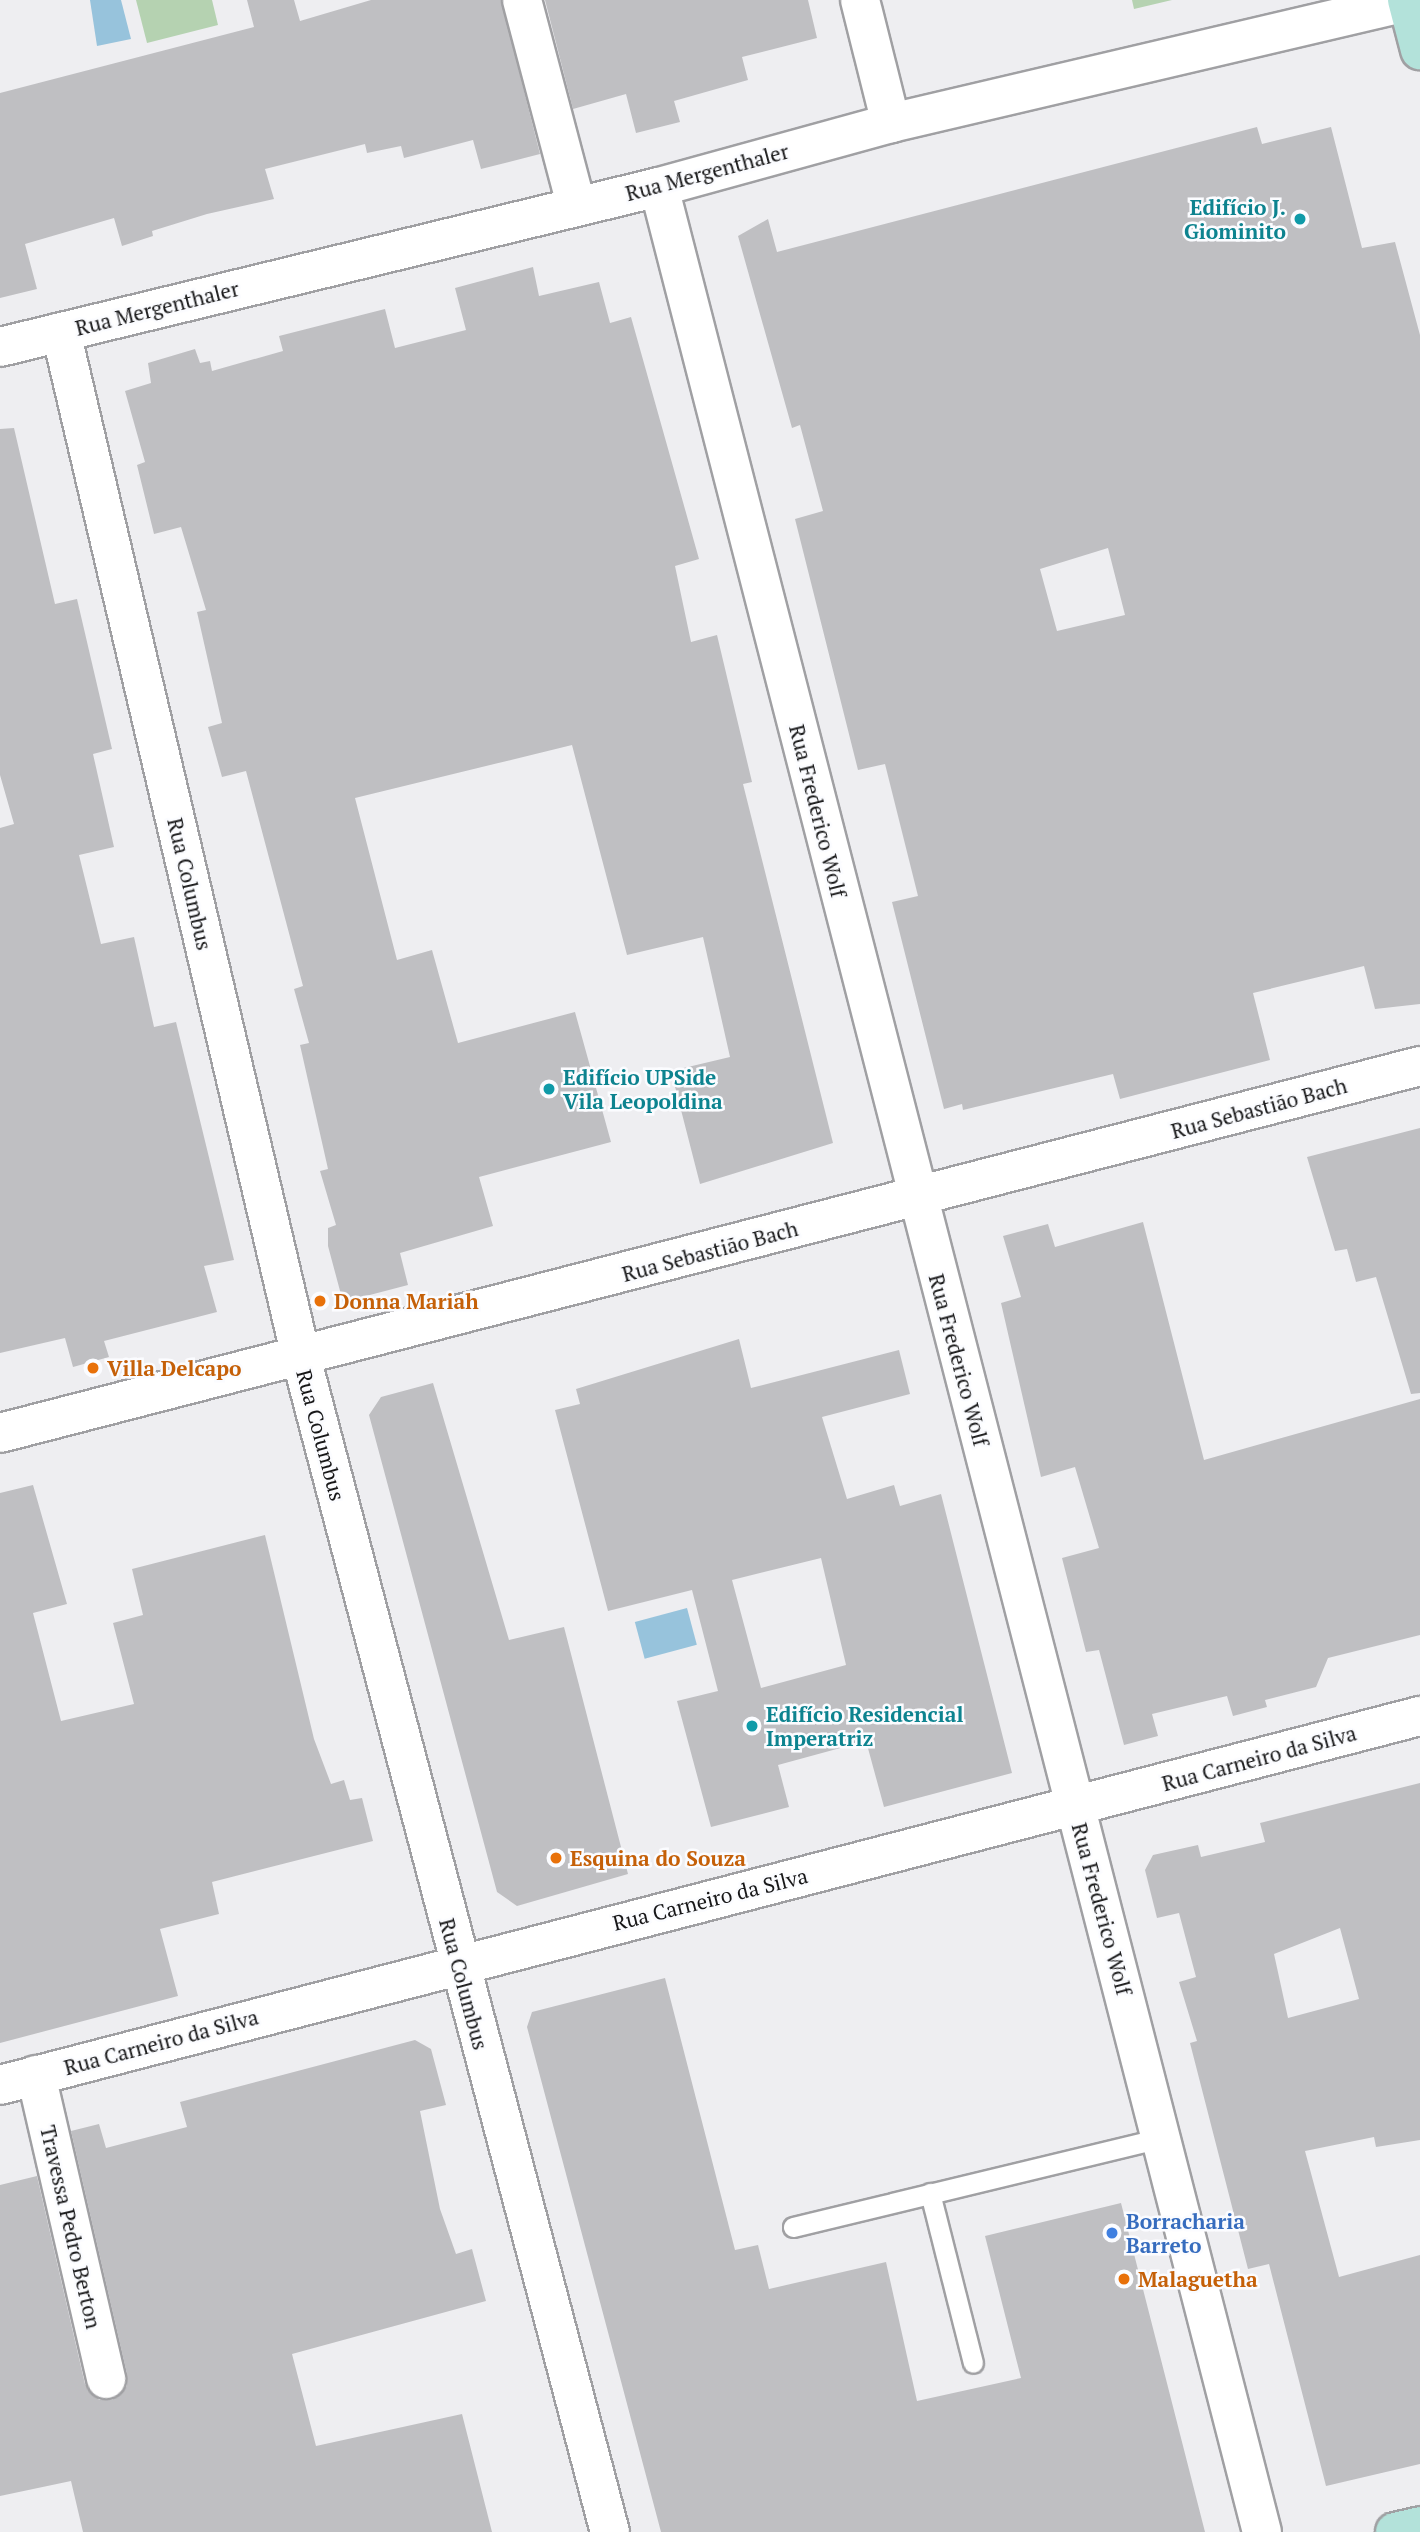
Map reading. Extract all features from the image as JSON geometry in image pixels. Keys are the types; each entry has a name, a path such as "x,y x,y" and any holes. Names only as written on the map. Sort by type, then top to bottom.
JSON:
{"main road":[{"path":"1410,1 1420,50"},
{"path":"1395,2532 1420,2526"}],"street":[{"path":"522,0 576,205"},
{"path":"860,0 891,123"},
{"name":"Rua Mergenthaler","path":"0,347 659,187 891,123 1410,1"},
{"name":"Rua Frederico Wolf","path":"659,187 1262,2532"},
{"name":"Rua Columbus","path":"61,332 301,1357 458,1964 610,2532"},
{"name":"Rua Sebastião Bach","path":"0,1433 1420,1066"},
{"name":"Rua Carneiro da Silva","path":"18,2080 1420,1717"},
{"name":"Travessa Pedro Berton","path":"18,2080 106,2379"}],"lane":[{"path":"793,2227 1161,2138"},
{"path":"930,2193 973,2363"}],"green space":[{"path":"136,0 212,0 218,25 147,43"},
{"path":"1132,0 1172,0 1134,9"}],"water":[{"path":"90,0 121,0 131,39 97,46"},
{"path":"687,1608 697,1645 645,1659 635,1622"}],"building":[{"path":"247,0 294,0 300,21 371,0 501,0 540,154 481,169 473,140 404,158 401,146 367,153 365,144 265,169 274,199 207,214 152,231 153,236 122,246 114,218 25,244 37,289 0,298 0,93 254,27"},
{"path":"545,0 808,0 817,38 742,57 748,80 674,101 680,122 636,133 626,94 573,109"},
{"path":"1257,127 1262,144 1331,127 1362,248 1395,242 1420,335 1420,1004 1375,1009 1364,966 1253,993 1270,1060 1120,1099 1113,1074 963,1110 962,1104 944,1109 892,902 918,896 885,764 858,770 795,519 823,511 800,425 792,428 738,236 768,219 777,252","holes":["1108,548 1125,615 1057,631 1040,569"]},
{"path":"533,267 539,296 599,282 610,323 631,317 699,559 675,566 691,642 717,635 752,782 743,784 833,1143 700,1184 671,1071 730,1057 703,937 627,955 572,745 355,798 397,960 432,950 458,1043 575,1012 611,1142 479,1177 493,1226 400,1253 408,1285 343,1302 328,1246 328,1228 336,1225 320,1171 328,1169 300,1045 309,1043 294,989 303,986 246,771 222,777 208,727 222,723 197,612 206,610 181,527 154,534 137,465 145,462 125,391 151,383 148,363 195,349 200,363 210,361 212,371 283,351 279,336 385,309 395,348 466,330 455,288"},
{"path":"14,428 55,604 77,599 112,749 93,754 114,847 79,855 101,944 134,937 154,1027 176,1022 234,1260 204,1266 217,1312 104,1341 109,1357 73,1367 65,1338 0,1353 0,828 14,824 0,775 0,429"},
{"path":"1420,1128 1420,1393 1411,1394 1376,1277 1356,1282 1347,1249 1335,1251 1307,1157"},
{"path":"1143,1222 1204,1460 1420,1399 1420,1635 1328,1658 1316,1687 1265,1700 1267,1707 1233,1716 1227,1696 1152,1714 1158,1736 1124,1745 1099,1650 1086,1652 1062,1558 1099,1548 1075,1467 1041,1477 1001,1303 1021,1297 1003,1236 1048,1224 1055,1247"},
{"path":"739,1339 751,1388 899,1350 910,1394 822,1417 847,1499 894,1485 900,1506 941,1494 1012,1773 884,1807 866,1741 778,1765 789,1807 711,1827 677,1701 718,1691 692,1590 608,1611 555,1410 580,1404 576,1389","holes":["821,1558 846,1665 761,1688 732,1580"]},
{"path":"433,1383 509,1640 564,1627 628,1874 517,1906 497,1892 369,1415 381,1397"},
{"path":"33,1485 67,1604 33,1613 61,1721 134,1704 113,1623 143,1615 132,1569 265,1535 314,1739 331,1784 344,1780 350,1800 362,1798 373,1841 212,1882 219,1914 160,1929 178,1996 0,2043 0,1493"},
{"path":"1420,1783 1420,2140 1376,2147 1374,2137 1305,2151 1339,2277 1420,2255 1420,2464 1326,2486 1269,2264 1248,2269 1190,2043 1197,2041 1179,1982 1196,1977 1179,1913 1157,1918 1145,1870 1153,1855 1198,1845 1201,1857 1265,1842 1260,1823","holes":["1340,1928 1359,1999 1288,2018 1274,1954"]},
{"path":"665,1978 735,2250 758,2245 769,2289 886,2262 917,2401 1021,2378 985,2236 1121,2203 1205,2532 661,2532 527,2027 532,2012"},
{"path":"415,2040 431,2049 446,2105 420,2111 440,2209 456,2254 472,2249 486,2301 292,2354 316,2446 462,2414 492,2532 83,2532 71,2481 0,2496 0,2185 37,2176 85,2384 99,2400 112,2400 127,2386 127,2374 71,2131 99,2124 106,2148 187,2127 180,2102"}],"place":[{"name":"Edifício J. Giominito","path":"1300,219"},
{"name":"Edifício UPSide Vila Leopoldina","path":"549,1089"},
{"name":"Donna Mariah","path":"320,1301"},
{"name":"Villa Delcapo","path":"93,1368"},
{"name":"Edifício Residencial Imperatriz","path":"752,1726"},
{"name":"Esquina do Souza","path":"556,1858"},
{"name":"Borracharia Barreto","path":"1112,2233"},
{"name":"Malaguetha","path":"1124,2279"}]}
